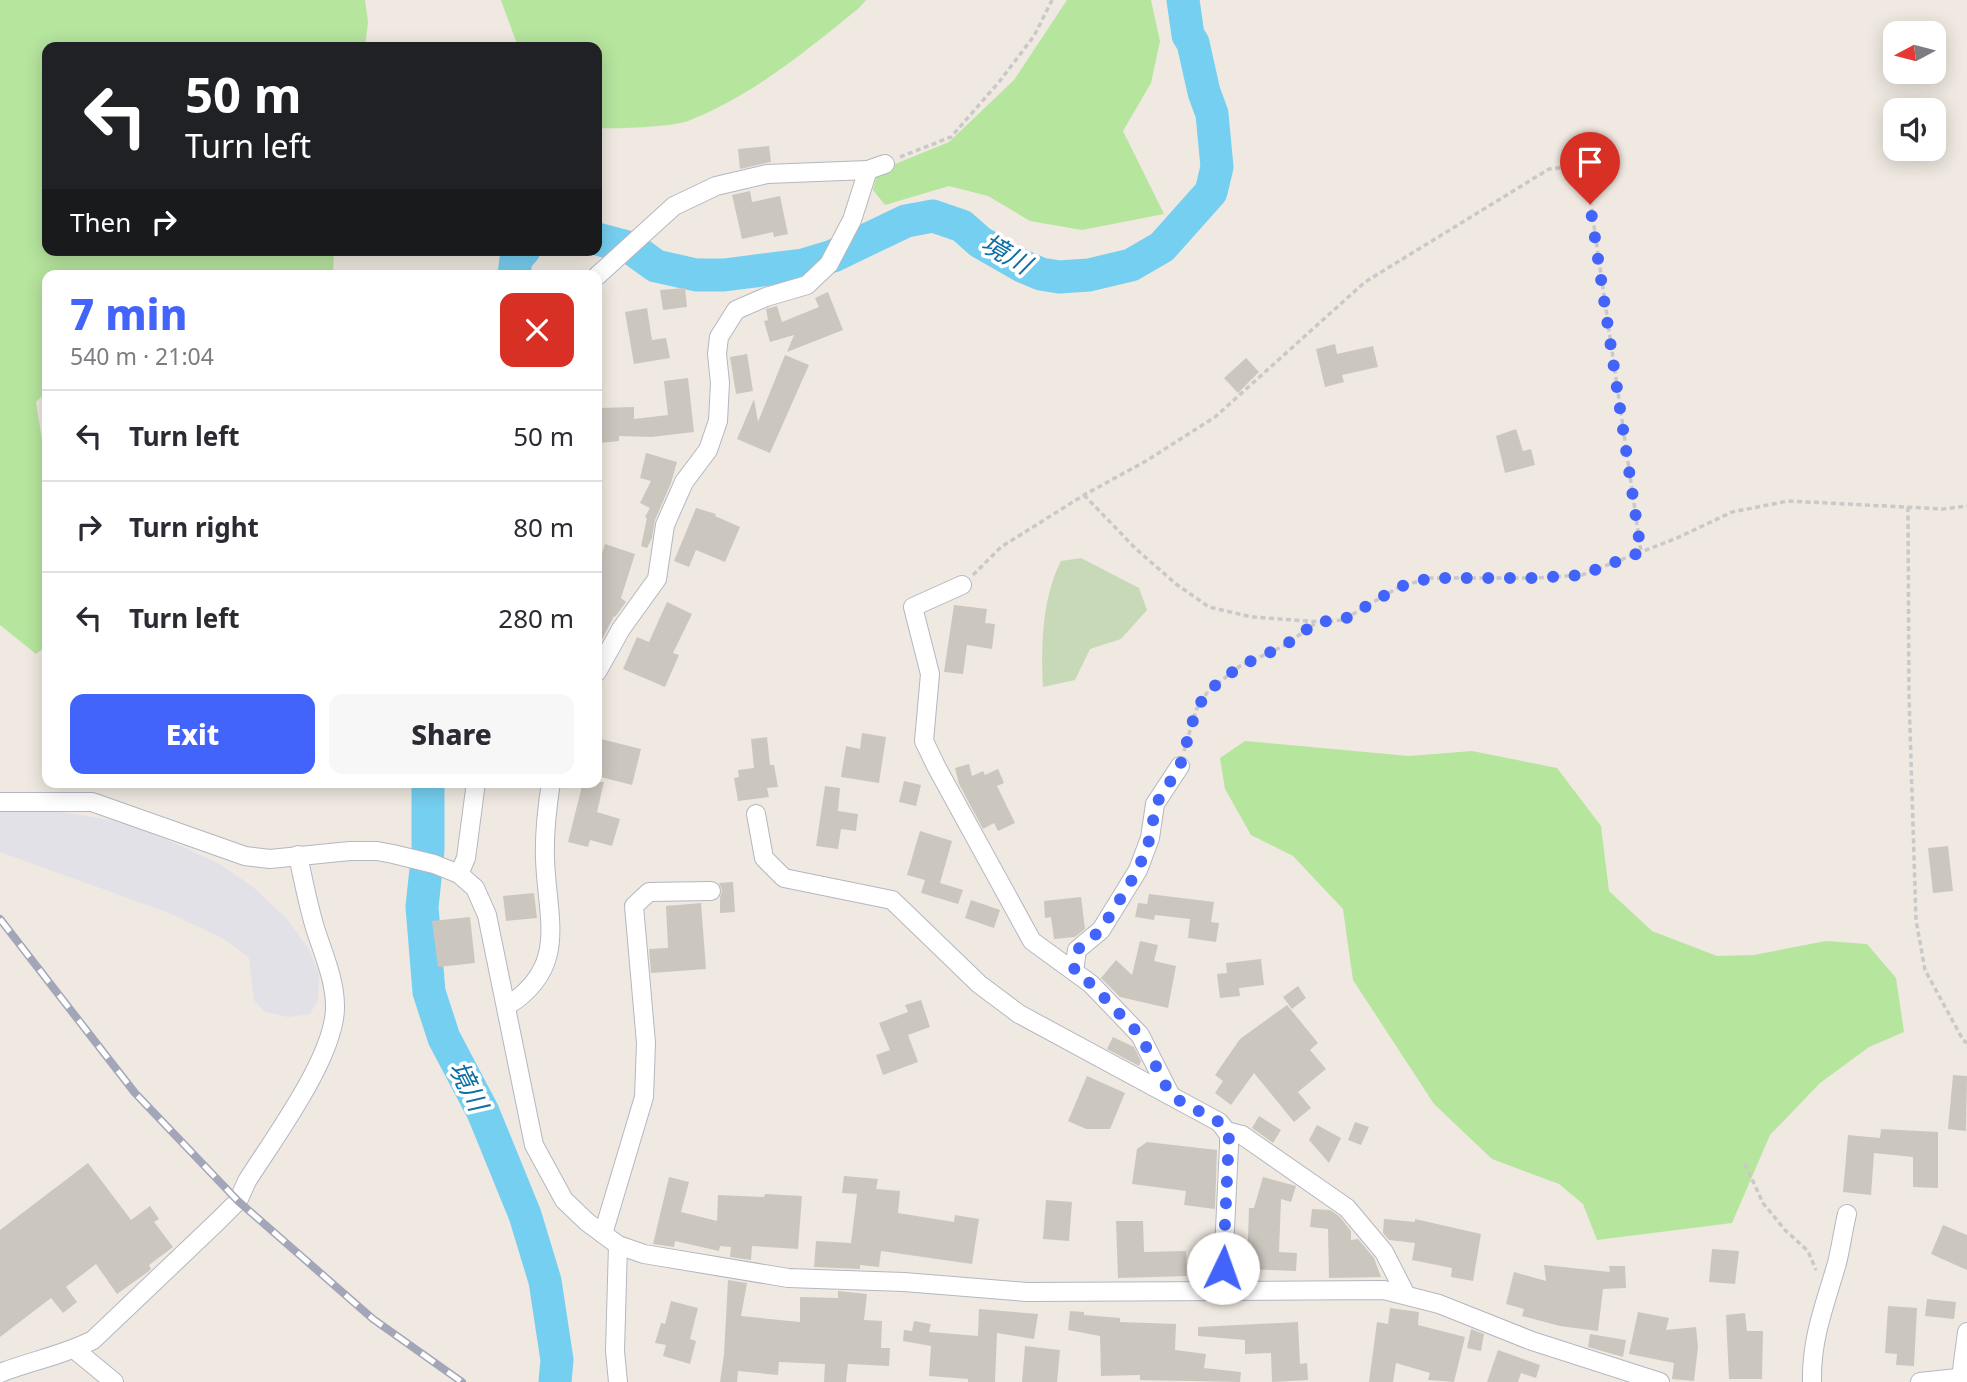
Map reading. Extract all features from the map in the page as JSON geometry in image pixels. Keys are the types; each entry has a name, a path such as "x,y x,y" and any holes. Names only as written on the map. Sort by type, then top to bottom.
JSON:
{"street":[{"path":"602,271 674,206 716,186 767,174 876,167 829,264 807,285 766,297 736,310 719,337 718,421 708,450 684,482 665,524 657,579 621,629 602,663"},
{"path":"962,585 913,607 930,674 924,741 1032,941 1091,984 1140,1035 1171,1096"},
{"path":"1074,971 1077,950 1101,930 1138,870 1150,838 1156,804 1180,766"},
{"path":"460,874 466,858 475,788"},
{"path":"507,1006 524,995 544,970 552,923 545,860 546,815 550,788"},
{"path":"0,802 92,802 245,856 270,859 350,851 393,853 460,874 475,888 487,915 534,1144 564,1200 618,1245 643,1254 788,1278 904,1282 1027,1292 1384,1290 1439,1304 1531,1341 1660,1382"},
{"path":"756,814 764,858 784,878 892,900 979,984 1019,1014 1219,1122 1229,1134 1230,1146 1222,1292"},
{"path":"0,1373 74,1349 93,1340 238,1201 247,1181 323,1057 334,1029 335,1005 332,982 309,907 298,855"},
{"path":"603,1234 645,1097 646,1042 634,906 649,892 711,891"},
{"path":"1226,1130 1242,1135 1347,1208 1384,1252 1406,1295"},
{"path":"1812,1382 1812,1356 1817,1325 1847,1214"},
{"path":"618,1245 615,1351 618,1382"},
{"path":"1920,1382 1964,1378 1967,1332"},
{"path":"74,1349 114,1382"}],"path":[{"path":"876,167 951,137 1027,46 1052,0"},
{"path":"962,585 1001,547 1215,417 1365,282 1549,169 1574,166 1587,177 1641,552"},
{"path":"1083,495 1136,550 1176,584 1209,607 1252,617 1317,622 1343,620 1399,587 1430,578 1582,575 1732,512 1788,501 1943,509 1967,506"},
{"path":"1908,507 1909,696 1916,920 1925,970 1967,1044"},
{"path":"1180,766 1196,710 1208,691 1240,666 1284,646 1317,622"},
{"path":"1745,1164 1763,1203 1785,1230 1808,1251 1827,1294"}],"shaded area":[{"path":"0,808 62,812 130,823 218,863 253,887 288,920 308,948 319,973 318,1000 310,1014 288,1017 265,1012 254,1000 249,958 224,939 169,913 0,852"}],"green space":[{"path":"0,0 365,0 368,22 366,42 42,42 42,256 334,256 333,270 42,270 42,396 36,402 42,440 42,650 36,654 0,625"},
{"path":"501,0 866,0 839,24 756,86 712,111 680,123 602,128 602,42 516,42"},
{"path":"1067,0 1151,0 1160,41 1151,83 1123,131 1164,214 1082,230 1030,221 988,196 949,186 885,205 873,190 878,171 949,142 1014,80"},
{"path":"1081,558 1139,588 1147,610 1121,639 1090,649 1075,680 1043,687 1043,638 1050,590 1061,561"},
{"path":"1245,741 1409,756 1472,751 1557,768 1601,826 1609,891 1652,931 1717,956 1754,955 1826,941 1867,944 1896,978 1904,1032 1869,1047 1820,1083 1770,1135 1732,1223 1597,1240 1583,1204 1559,1184 1492,1159 1434,1104 1353,980 1343,909 1293,856 1251,835 1225,789 1220,758"}],"building":[{"path":"769,146 771,162 740,169 738,149"},
{"path":"750,191 752,202 780,196 788,234 774,237 773,232 742,239 732,195"},
{"path":"685,288 687,307 663,310 660,290"},
{"path":"828,292 843,330 787,352 794,335 770,342 764,321 768,320 766,309 777,306 782,322 819,307 815,298"},
{"path":"647,308 652,340 666,338 670,358 634,364 625,312"},
{"path":"1335,344 1337,354 1373,346 1378,367 1342,375 1344,382 1325,387 1316,349"},
{"path":"747,354 753,391 736,394 730,357"},
{"path":"785,355 809,365 770,453 737,439 754,399 758,422"},
{"path":"1246,358 1259,372 1238,393 1224,378"},
{"path":"688,378 694,432 651,437 619,436 619,441 602,443 602,408 634,407 634,419 668,415 664,381"},
{"path":"1516,429 1523,451 1531,449 1535,465 1505,473 1496,436"},
{"path":"646,453 677,462 647,548 641,546 647,518 645,517 650,508 640,503 651,481 640,478"},
{"path":"696,508 716,514 715,516 740,527 725,562 696,550 689,567 674,561"},
{"path":"605,544 635,554 621,598 626,602 614,616 602,639 602,554"},
{"path":"667,602 692,614 673,653 679,655 665,687 623,669 637,637 649,642"},
{"path":"954,605 987,609 985,623 995,624 992,649 967,645 963,674 944,672"},
{"path":"862,733 886,737 879,783 841,777 846,746 860,749"},
{"path":"767,737 770,765 774,765 778,787 767,788 769,797 738,801 734,778 739,777 738,770 754,768 751,739"},
{"path":"602,739 641,749 632,785 602,777"},
{"path":"969,764 972,776 983,771 985,775 998,769 1004,783 997,786 1015,823 998,831 994,823 983,829 959,784 955,768"},
{"path":"904,781 921,785 916,806 899,802"},
{"path":"604,782 597,812 620,819 612,846 590,840 588,847 568,842 582,788 602,788"},
{"path":"825,786 840,788 838,811 858,814 856,831 841,829 838,849 816,846"},
{"path":"920,831 952,841 940,883 963,890 958,904 921,893 925,880 907,875"},
{"path":"1948,846 1953,891 1933,893 1928,848"},
{"path":"733,882 735,912 720,913 722,890 719,883"},
{"path":"534,893 537,918 506,921 503,896"},
{"path":"1149,894 1214,902 1211,922 1219,923 1216,942 1188,938 1190,919 1155,915 1154,920 1135,917 1138,903 1147,904"},
{"path":"1081,897 1085,929 1075,937 1054,939 1051,917 1045,918 1044,901"},
{"path":"971,900 1000,910 994,928 965,918"},
{"path":"701,903 706,969 651,973 649,949 668,948 666,906"},
{"path":"470,917 475,963 438,967 432,921"},
{"path":"1140,941 1158,945 1154,961 1176,966 1168,1008 1120,997 1101,978 1116,960 1132,975"},
{"path":"1261,959 1264,985 1239,988 1240,996 1220,998 1217,974 1227,973 1226,963"},
{"path":"1298,986 1306,998 1292,1009 1283,997"},
{"path":"921,1000 930,1027 908,1035 918,1062 883,1075 876,1055 890,1050 879,1023 908,1012 905,1005"},
{"path":"1287,1005 1318,1043 1310,1050 1326,1069 1298,1092 1311,1108 1294,1122 1254,1073 1231,1105 1215,1093 1223,1081 1215,1075 1240,1039"},
{"path":"1113,1037 1134,1047 1141,1061 1139,1066 1107,1049"},
{"path":"1953,1075 1967,1076 1966,1131 1948,1129"},
{"path":"1087,1076 1125,1093 1110,1129 1086,1129 1068,1121"},
{"path":"1259,1116 1281,1130 1273,1143 1252,1128"},
{"path":"1355,1122 1369,1127 1361,1145 1348,1140"},
{"path":"1317,1125 1341,1138 1329,1163 1309,1140"},
{"path":"1881,1129 1938,1132 1938,1188 1913,1187 1913,1157 1874,1153 1871,1195 1843,1192 1848,1135 1880,1138"},
{"path":"1147,1142 1217,1150 1215,1209 1184,1205 1186,1191 1132,1184 1137,1149"},
{"path":"88,1163 131,1220 150,1206 159,1219 154,1222 173,1247 149,1265 149,1271 117,1294 96,1264 66,1287 77,1302 63,1313 51,1298 0,1337 0,1230"},
{"path":"844,1176 878,1179 876,1189 900,1191 898,1213 954,1222 955,1215 979,1219 972,1264 881,1251 879,1267 814,1267 816,1241 851,1243 857,1194 842,1193"},
{"path":"669,1177 689,1182 681,1212 717,1221 718,1195 802,1196 798,1249 752,1246 751,1260 730,1257 731,1247 720,1246 719,1251 675,1241 674,1247 653,1244"},
{"path":"1263,1177 1296,1186 1291,1202 1281,1199 1279,1252 1297,1253 1296,1271 1247,1269 1249,1208 1254,1208"},
{"path":"1046,1200 1072,1202 1069,1241 1043,1239"},
{"path":"1312,1209 1330,1210 1339,1216 1351,1231 1351,1240 1358,1239 1374,1258 1381,1277 1329,1278 1328,1229 1310,1227"},
{"path":"1384,1219 1415,1222 1415,1219 1481,1234 1473,1281 1451,1277 1452,1268 1412,1260 1415,1243 1389,1240 1383,1233"},
{"path":"1116,1221 1143,1221 1144,1252 1186,1251 1187,1276 1118,1278"},
{"path":"1943,1225 1967,1235 1967,1270 1931,1254"},
{"path":"1712,1249 1739,1251 1735,1284 1709,1282"},
{"path":"1544,1265 1610,1272 1609,1266 1625,1266 1626,1288 1603,1289 1598,1331 1560,1326 1522,1316 1524,1309 1506,1304 1514,1272 1546,1281"},
{"path":"728,1280 747,1283 741,1316 800,1322 800,1297 838,1298 838,1291 867,1294 864,1320 882,1321 881,1348 890,1348 889,1366 848,1364 846,1382 824,1382 825,1364 779,1362 778,1375 738,1371 737,1382 720,1382"},
{"path":"1927,1299 1956,1302 1954,1319 1925,1316"},
{"path":"671,1301 698,1308 690,1339 696,1341 690,1364 663,1356 666,1345 655,1343 661,1323 665,1324"},
{"path":"1888,1306 1917,1308 1914,1366 1896,1365 1897,1354 1885,1353"},
{"path":"1390,1308 1419,1312 1418,1325 1465,1337 1454,1382 1428,1380 1430,1373 1396,1363 1393,1382 1369,1382 1377,1322 1388,1324"},
{"path":"979,1309 1038,1314 1034,1339 997,1333 995,1382 968,1382 968,1379 929,1376 931,1346 903,1341 904,1330 912,1331 914,1321 931,1324 929,1332 978,1336"},
{"path":"1070,1311 1120,1318 1120,1322 1176,1324 1175,1350 1206,1354 1204,1368 1241,1372 1240,1382 1140,1380 1140,1375 1101,1376 1100,1336 1068,1330"},
{"path":"1638,1312 1669,1318 1666,1330 1696,1327 1698,1347 1694,1381 1672,1379 1674,1363 1629,1354"},
{"path":"1745,1313 1747,1331 1763,1331 1762,1379 1729,1379 1726,1315"},
{"path":"1298,1322 1300,1364 1307,1363 1308,1380 1272,1382 1271,1353 1245,1354 1245,1340 1198,1336 1198,1327"},
{"path":"1471,1329 1484,1334 1481,1351 1467,1348"},
{"path":"1590,1334 1626,1340 1623,1357 1588,1347"},
{"path":"1025,1346 1060,1350 1057,1382 1022,1382"},
{"path":"1498,1350 1540,1365 1536,1378 1521,1373 1518,1382 1487,1382"}],"waterway":[{"name":"境川","path":"602,240 631,248 656,266 696,275 724,275 803,265 833,256 906,221 933,216 962,226 980,242 1041,274 1059,277 1089,275 1131,265 1162,247 1211,192 1217,167 1212,114 1193,43 1188,35 1183,0"},
{"name":"境川","path":"515,270 519,256"},
{"name":"境川","path":"428,788 428,850 422,907 429,992 444,1038 483,1112 525,1215 545,1281 557,1360 555,1382"}],"railway":[{"path":"0,919 135,1093 238,1201 373,1319 462,1382"}],"route":[{"path":"1223,1268 1229,1134 1219,1122 1171,1096 1140,1035 1091,984 1074,971 1077,950 1101,930 1138,870 1150,838 1156,804 1180,766 1196,710 1208,691 1240,666 1284,646 1317,622 1343,620 1399,587 1430,578 1582,575 1641,552 1590,204"}]}
